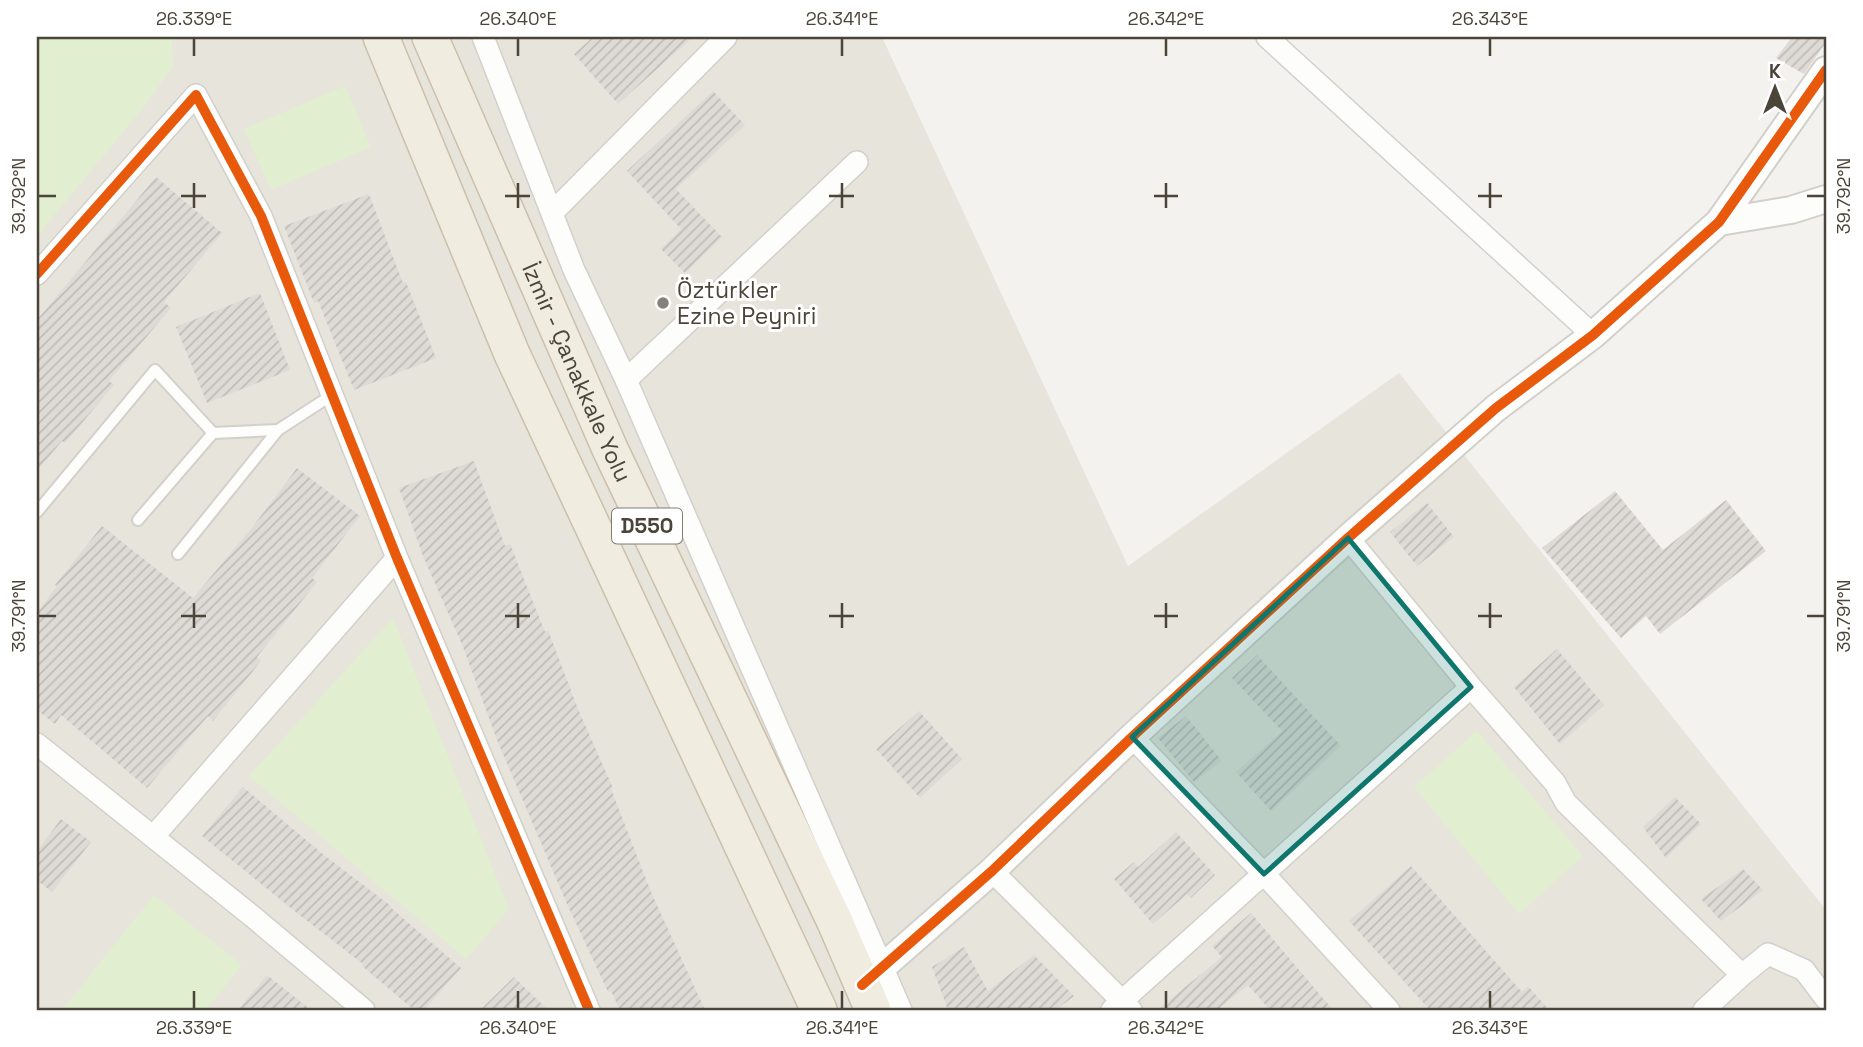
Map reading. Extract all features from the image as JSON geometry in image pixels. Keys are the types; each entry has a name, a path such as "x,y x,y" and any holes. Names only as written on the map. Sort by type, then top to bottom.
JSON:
{"highway":[{"name":"D550","path":"380,37 518,366 818,1010"},
{"name":"İzmir - Çanakkale Yolu","path":"430,37 610,449 835,922 872,987"}],"street":[{"path":"482,37 574,270 626,380 872,987 901,1010"},
{"path":"552,213 726,37"},
{"path":"1267,37 1593,335"},
{"path":"872,987 1132,737 1348,538 1496,408 1593,335 1719,222 1826,70"},
{"path":"37,274 196,95 261,216 397,558 589,1010"},
{"path":"626,380 857,162"},
{"path":"1719,222 1791,210 1826,199"},
{"path":"1348,538 1471,688 1555,783 1566,803 1742,975"},
{"path":"153,838 397,558"},
{"path":"992,871 1122,1007 1264,874 1471,688"},
{"path":"1132,737 1390,1010"},
{"path":"37,744 252,916 361,1010"},
{"path":"1704,1010 1768,954 1804,970 1826,999"}],"lane":[{"path":"37,512 155,370 213,433"},
{"path":"178,554 278,430 332,395"},
{"path":"138,520 213,433 278,430"}],"highlighted area":[{"path":"1348,538 1471,687 1264,874 1132,737"}],"shaded area":[{"path":"37,37 882,37 1128,566 1399,373 1826,910 1826,1010 37,1010"}],"green space":[{"path":"37,37 172,37 173,67 139,113 37,236"},
{"path":"345,86 371,147 271,190 244,129"},
{"path":"393,618 509,909 466,959 249,776"},
{"path":"1477,731 1583,856 1519,914 1414,787"},
{"path":"154,895 242,965 206,1010 62,1010"}],"building":[{"path":"593,37 693,37 618,104 574,54"},
{"path":"1792,37 1826,37 1826,42 1804,74 1776,58"},
{"path":"713,91 745,125 676,189 722,237 685,273 661,249 681,229 627,171"},
{"path":"156,177 222,233 164,302 171,308 109,381 114,385 65,443 62,441 37,471 37,320"},
{"path":"369,194 403,283 406,282 436,358 354,390 318,301 314,303 284,226"},
{"path":"260,293 290,370 207,403 176,327"},
{"path":"474,461 505,546 510,544 545,632 548,630 578,709 613,788 611,789 651,892 705,1010 620,1010 611,991 608,992 567,904 497,740 463,647 423,556 399,488"},
{"path":"297,468 360,516 312,578 317,582 257,657 261,661 213,721 208,716 147,788 61,715 55,724 37,710 37,613 57,586 55,585 102,526 193,598 251,529"},
{"path":"1615,491 1663,550 1726,500 1766,551 1660,634 1646,616 1621,638 1542,548"},
{"path":"1427,503 1454,537 1417,566 1390,532"},
{"path":"1557,649 1604,705 1560,744 1514,687"},
{"path":"1257,655 1341,746 1271,811 1236,772 1282,731 1232,678"},
{"path":"919,711 962,759 920,798 876,749"},
{"path":"1186,716 1222,761 1194,782 1158,738"},
{"path":"243,787 324,855 391,906 461,968 424,1010 414,1010 362,966 363,964 202,836"},
{"path":"1675,797 1701,824 1666,858 1643,827"},
{"path":"61,819 91,842 52,892 37,880 37,851"},
{"path":"1176,832 1215,875 1191,898 1187,894 1153,924 1114,879 1134,862 1138,867"},
{"path":"1411,866 1522,992 1528,986 1549,1010 1430,1010 1349,921"},
{"path":"1743,869 1763,890 1721,921 1701,899"},
{"path":"1251,913 1333,1010 1270,1010 1248,985 1217,1010 1157,1010 1222,957 1212,946"},
{"path":"964,947 988,991 1034,955 1074,996 1056,1010 948,1010 932,967"},
{"path":"267,975 311,1010 238,1010"},
{"path":"514,977 548,1010 480,1010"}],"cycle path":[{"path":"862,985 992,871 1132,737 1348,538 1496,408 1593,335 1719,222 1826,70"},
{"path":"37,274 196,95 261,216 397,558 589,1010"}],"place":[{"name":"Öztürkler Ezine Peyniri","path":"663,303"}]}
